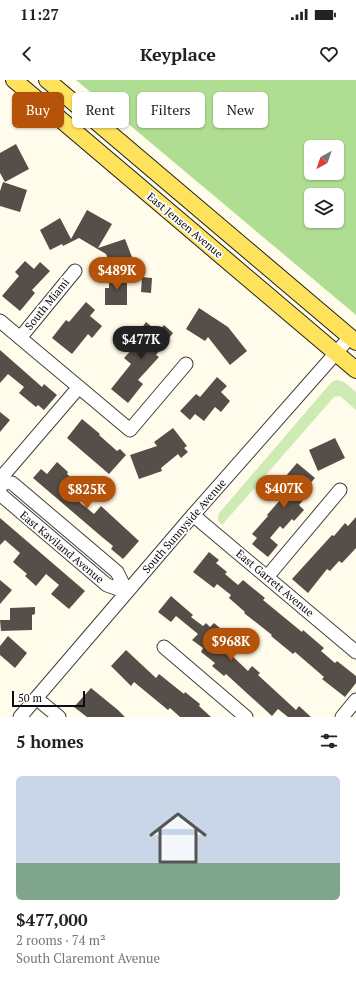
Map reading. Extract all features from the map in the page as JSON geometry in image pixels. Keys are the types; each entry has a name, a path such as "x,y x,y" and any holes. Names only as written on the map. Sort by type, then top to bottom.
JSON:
{"main road":[{"name":"East Jensen Avenue","path":"14,80 356,370"},
{"name":"East Jensen Avenue","path":"47,80 353,339"}],"street":[{"name":"South Miami","path":"20,338 75,271"},
{"path":"0,321 130,430 186,364"},
{"name":"South Sunnyside Avenue","path":"20,717 335,352 353,339"},
{"path":"0,479 79,387"},
{"name":"East Kaviland Avenue","path":"0,482 12,483 117,572 127,592"},
{"path":"267,577 340,490"},
{"name":"East Kaviland Avenue","path":"0,491 1,495 107,585 127,592"},
{"name":"East Garrett Avenue","path":"193,515 356,652"},
{"path":"164,647 246,717"},
{"path":"36,698 60,717"},
{"path":"342,717 356,700"}],"green space":[{"path":"76,80 356,80 356,315 129,124 129,92 90,92"},
{"path":"338,380 344,382 356,392 356,410 340,396 334,397 222,525 218,519 220,512 329,385 333,381"}],"building":[{"path":"16,144 29,169 5,182 0,173 0,153"},
{"path":"3,182 27,190 20,212 0,206 0,191"},
{"path":"87,210 112,224 98,248 125,239 135,265 113,273 106,254 79,238 63,246 62,244 50,250 40,230 60,218 71,239"},
{"path":"25,261 34,269 40,262 50,271 32,290 35,293 20,311 2,296 19,276 15,272"},
{"path":"109,276 127,276 127,305 105,305 105,288 109,288"},
{"path":"142,277 152,278 151,293 141,292"},
{"path":"86,302 95,310 90,316 102,326 92,338 88,334 72,354 52,338 66,320 69,322"},
{"path":"199,308 228,327 247,351 230,365 208,337 205,341 186,329"},
{"path":"146,322 158,332 164,325 173,333 156,355 159,357 138,380 143,384 128,403 111,389 131,364 124,358 142,338 138,335"},
{"path":"0,350 42,387 44,384 57,395 44,410 38,405 36,407 19,393 24,387 8,374 0,383"},
{"path":"217,377 227,386 221,392 230,401 221,412 215,407 204,421 195,414 190,420 180,411 196,394 200,397"},
{"path":"0,412 10,420 0,432"},
{"path":"82,419 117,451 120,449 126,455 109,474 67,438"},
{"path":"173,428 187,446 184,448 188,452 181,458 178,454 161,468 162,471 139,479 130,455 157,446 154,442"},
{"path":"335,438 345,458 318,471 309,450"},
{"path":"57,462 68,472 67,474 80,485 76,490 83,495 78,501 94,514 101,506 139,541 123,559 111,549 113,546 33,478 41,469 47,474"},
{"path":"297,463 315,478 306,488 310,492 299,505 304,510 294,521 292,519 283,529 280,526 270,538 278,545 268,557 252,544 257,538 252,534 287,492 279,484"},
{"path":"356,517 356,548 342,563 339,561 330,571 327,569 308,593 292,579 332,535 334,536 345,523 348,526"},
{"path":"0,518 85,591 69,609 51,594 59,585 46,574 36,586 25,576 27,574 13,562 20,553 5,540 0,545"},
{"path":"209,552 219,560 216,563 227,572 225,574 238,585 243,580 265,598 263,600 324,648 321,651 335,663 337,661 356,676 356,683 345,697 322,679 324,677 295,652 293,654 244,613 245,612 229,598 231,595 217,584 214,588 193,572"},
{"path":"0,580 12,590 0,604"},
{"path":"171,596 193,615 191,617 203,626 206,623 210,627 214,623 226,633 223,637 229,642 224,648 248,671 252,666 260,673 258,675 296,710 299,706 311,717 288,717 278,709 272,716 226,674 224,676 212,666 215,663 201,652 203,648 192,640 198,634 176,616 171,622 158,612"},
{"path":"35,607 35,614 32,615 32,630 1,631 0,620 10,620 10,608"},
{"path":"8,636 27,653 15,668 0,655 0,646"},
{"path":"126,650 156,678 159,674 184,694 185,692 200,704 199,706 211,717 180,717 170,708 168,710 134,682 131,686 111,666"},
{"path":"91,688 125,717 87,717 74,707"}]}
